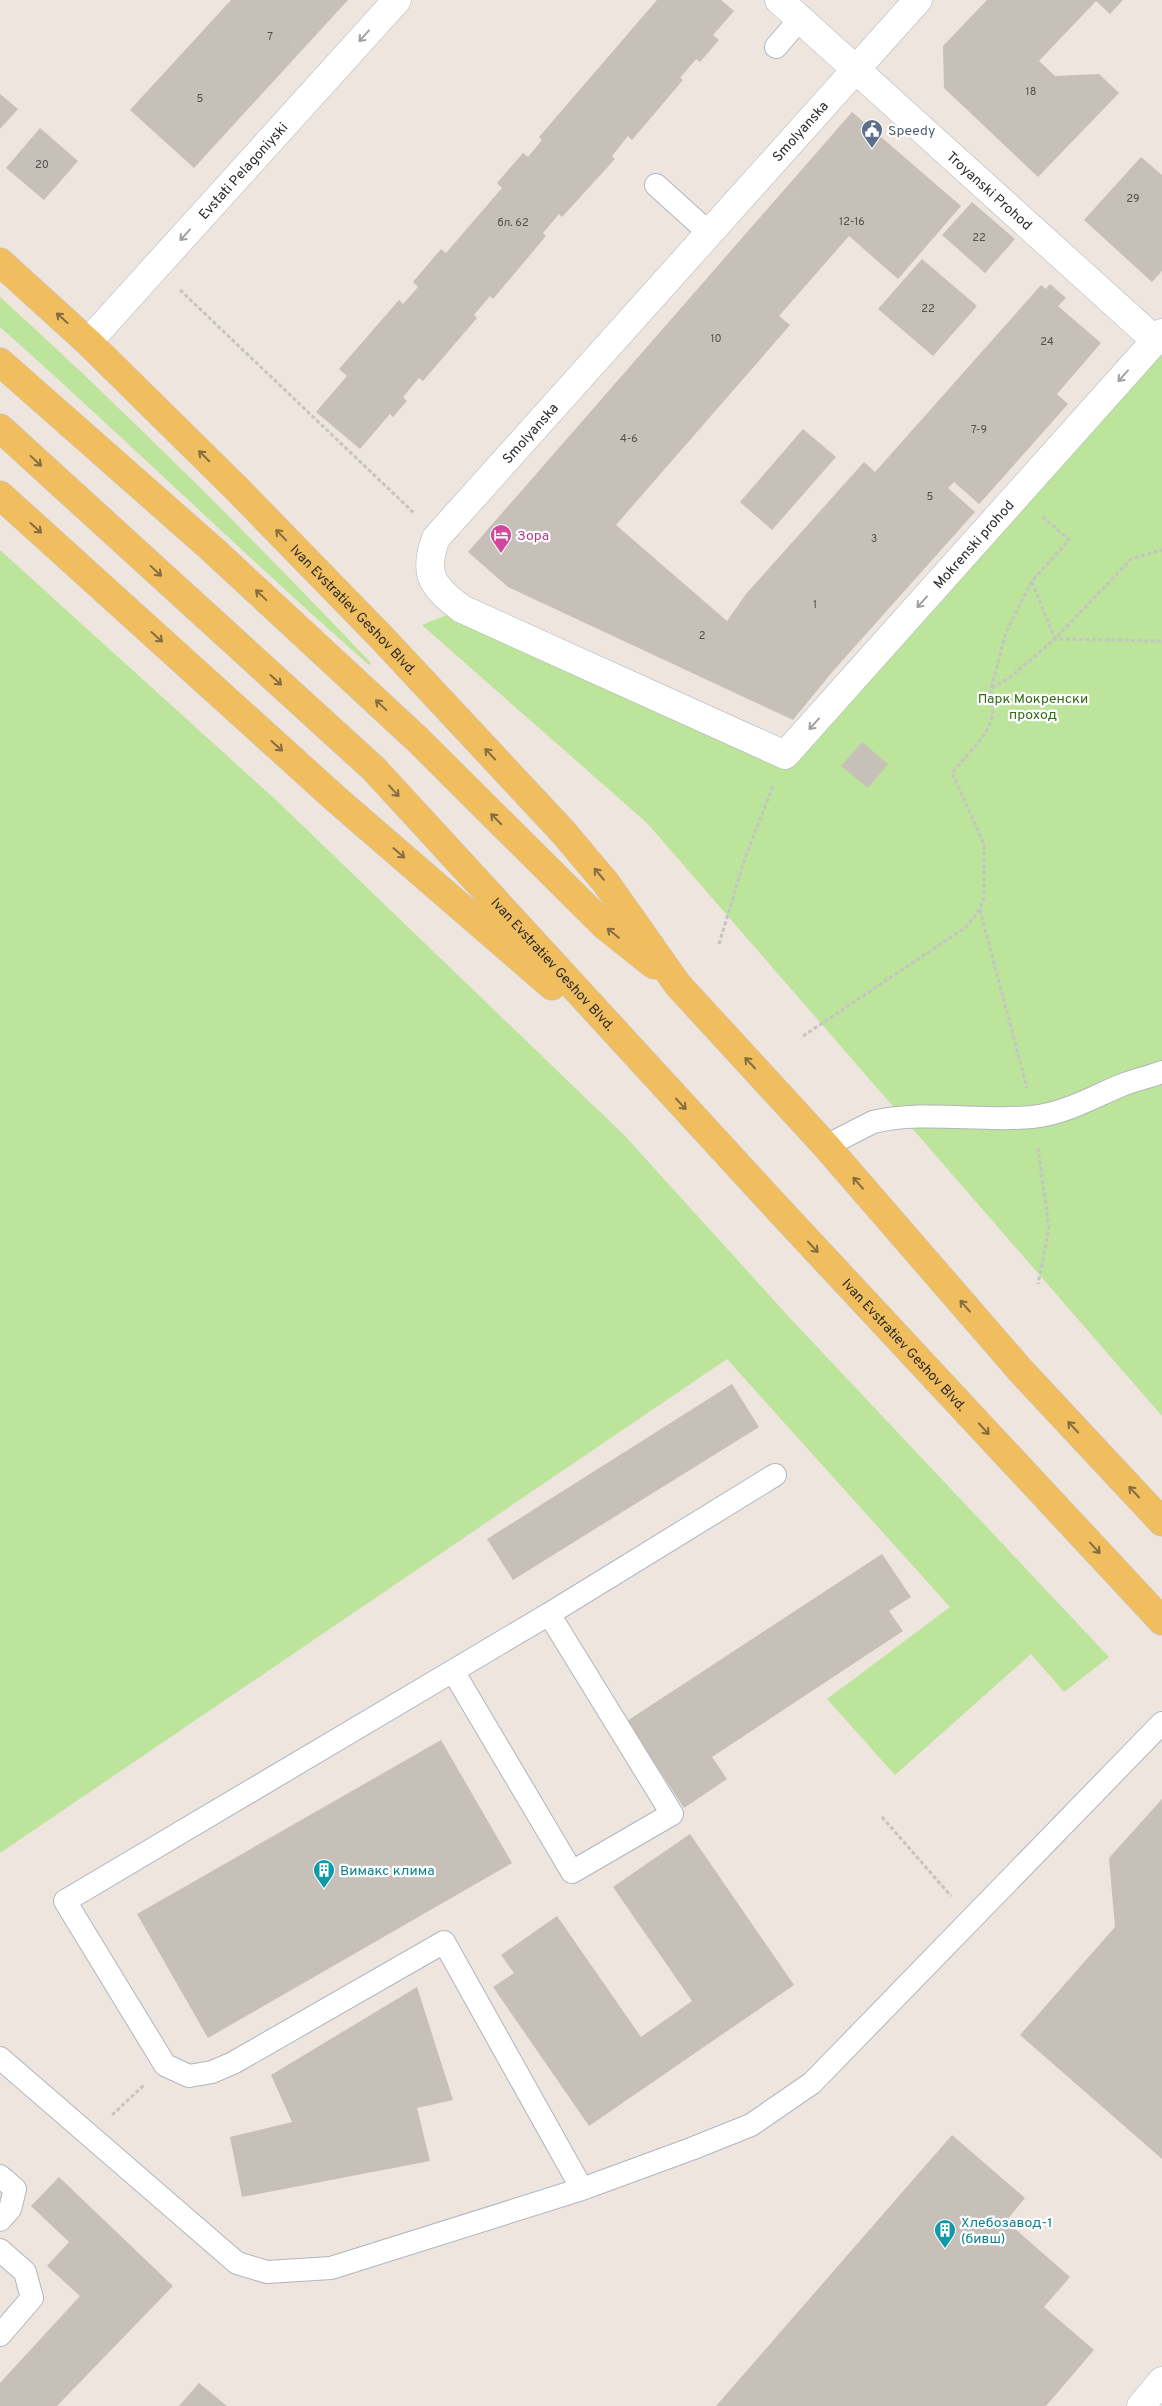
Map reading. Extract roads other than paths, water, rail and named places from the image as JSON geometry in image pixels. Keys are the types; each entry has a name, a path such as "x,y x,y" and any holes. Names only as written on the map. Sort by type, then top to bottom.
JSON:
{"main road":[{"name":"Ivan Evstratiev Geshov Blvd.","path":"0,262 88,342 238,490 377,633 564,833 606,883 678,985 826,1146 1021,1371 1162,1522"},
{"name":"Ivan Evstratiev Geshov Blvd.","path":"0,362 212,549 417,739 605,926 678,985"},
{"name":"Ivan Evstratiev Geshov Blvd.","path":"0,428 374,769 648,1068 1162,1621"},
{"name":"Ivan Evstratiev Geshov Blvd.","path":"0,495 337,800 648,1068"}],"street":[{"name":"Evstati Pelagoniyski","path":"88,342 397,0"},
{"name":"Troyanski Prohod","path":"779,0 1159,336"},
{"name":"Smolyanska","path":"785,756 462,610 443,595 431,576 429,557 436,538 918,0"},
{"name":"Mokrenski prohod","path":"785,756 1159,336"},
{"path":"1141,2406 1162,2381"}],"lane":[{"path":"776,46 800,19"},
{"path":"656,185 709,233"},
{"path":"826,1146 873,1122 881,1120 1034,1117 1073,1107 1124,1084 1162,1072"},
{"path":"582,2189 444,1942 233,2063 212,2072 188,2076 166,2066 65,1901 549,1614 775,1475"},
{"path":"453,1671 572,1872 672,1814 549,1614"},
{"path":"0,2058 237,2262 267,2272 331,2268 582,2189 750,2125 812,2083 1162,1723"},
{"path":"0,2176 15,2189 10,2209 0,2220"},
{"path":"0,2250 25,2272 32,2298 0,2335"}],"place":[{"name":"Speedy","path":"872,149"},
{"name":"Зора","path":"501,554"},
{"name":"Вимакс клима","path":"324,1889"},
{"name":"Хлебозавод-1 (бивш)","path":"945,2249"}],"park label":[{"name":"Парк Мокренски проход","path":"1033,706"}]}
